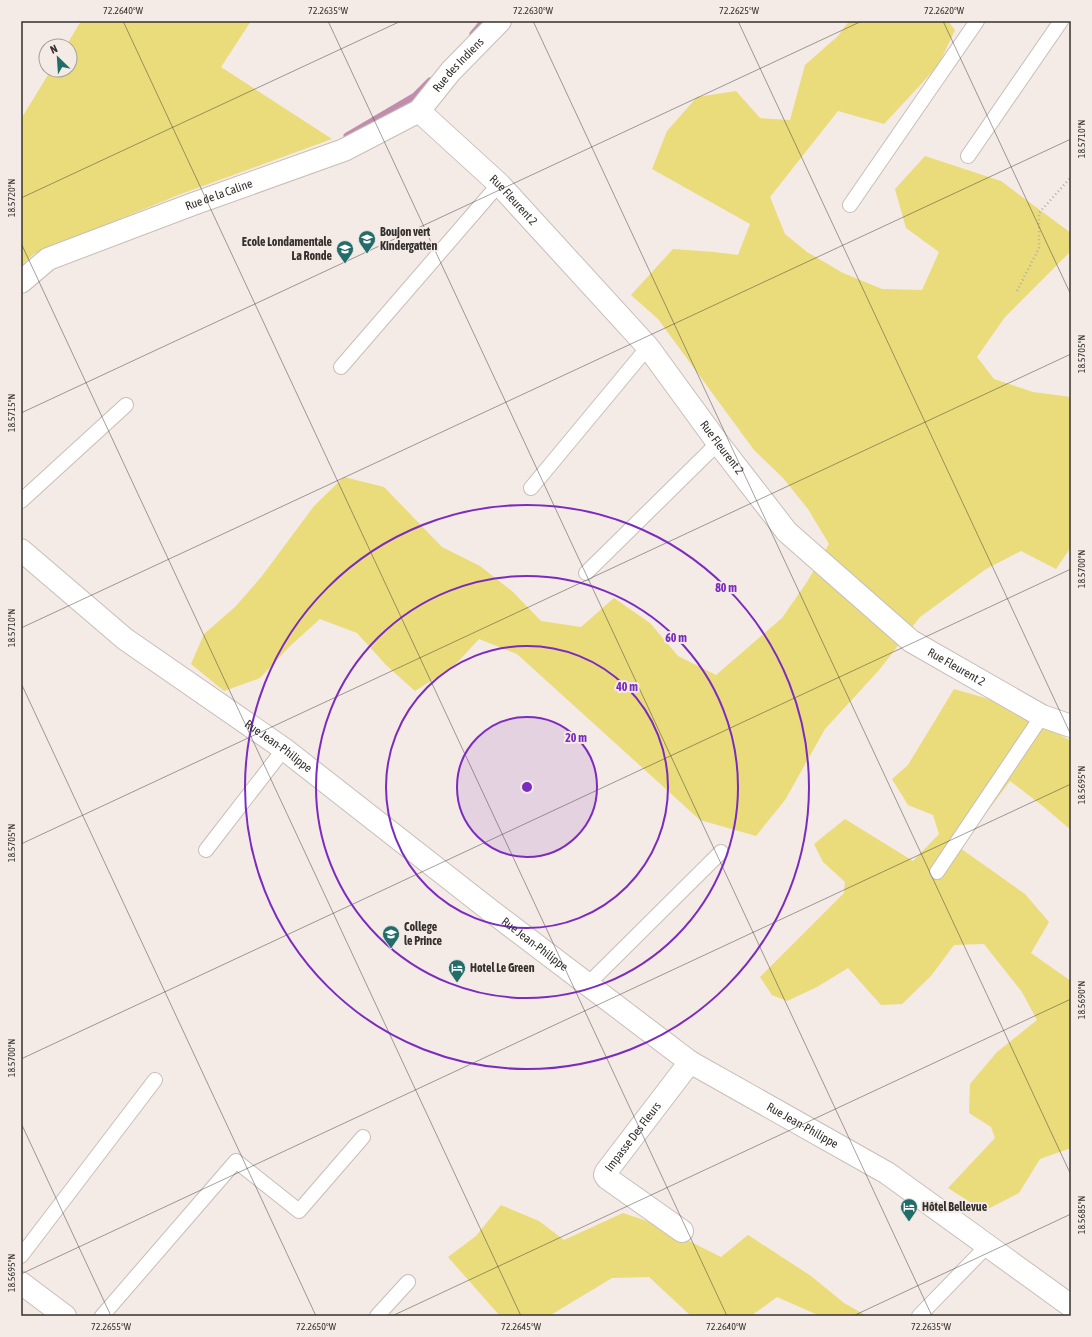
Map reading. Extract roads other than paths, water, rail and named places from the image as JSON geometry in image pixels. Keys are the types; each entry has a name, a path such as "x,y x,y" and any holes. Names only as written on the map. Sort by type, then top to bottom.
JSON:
{"street":[{"name":"Rue des Indiens","path":"419,111 451,71 500,21"},
{"name":"Rue Fleurent 2","path":"419,111 498,184 648,347 718,443 786,532 912,641 1042,716 1071,726"},
{"name":"Rue de la Caline","path":"21,282 48,259 193,204 344,150 419,111"},
{"name":"Rue Jean-Philippe","path":"21,550 126,640 284,749 491,911 690,1062 887,1173 1071,1306"},
{"name":"Impasse Des Fleurs","path":"682,1231 607,1178 605,1175 690,1062"},
{"path":"21,1283 65,1316"}],"lane":[{"path":"850,206 977,21"},
{"path":"968,156 1061,21"},
{"path":"341,367 498,184"},
{"path":"531,488 648,347"},
{"path":"21,501 126,405"},
{"path":"586,573 718,443"},
{"path":"936,872 1042,716"},
{"path":"206,850 284,749"},
{"path":"588,984 721,852"},
{"path":"21,1256 155,1080"},
{"path":"102,1316 236,1161 299,1211 363,1137"},
{"path":"919,1316 988,1245"},
{"path":"377,1316 408,1282"}],"waterway":[{"path":"473,34 484,21"},
{"path":"347,136 415,96 430,81"}],"place":[{"name":"Boujon vert Kindergatten","path":"367,254"},
{"name":"Ecole Londamentale La Ronde","path":"345,264"},
{"name":"College le Prince","path":"391,949"},
{"name":"Hotel Le Green","path":"457,983"},
{"name":"Hôtel Bellevue","path":"909,1222"}]}
